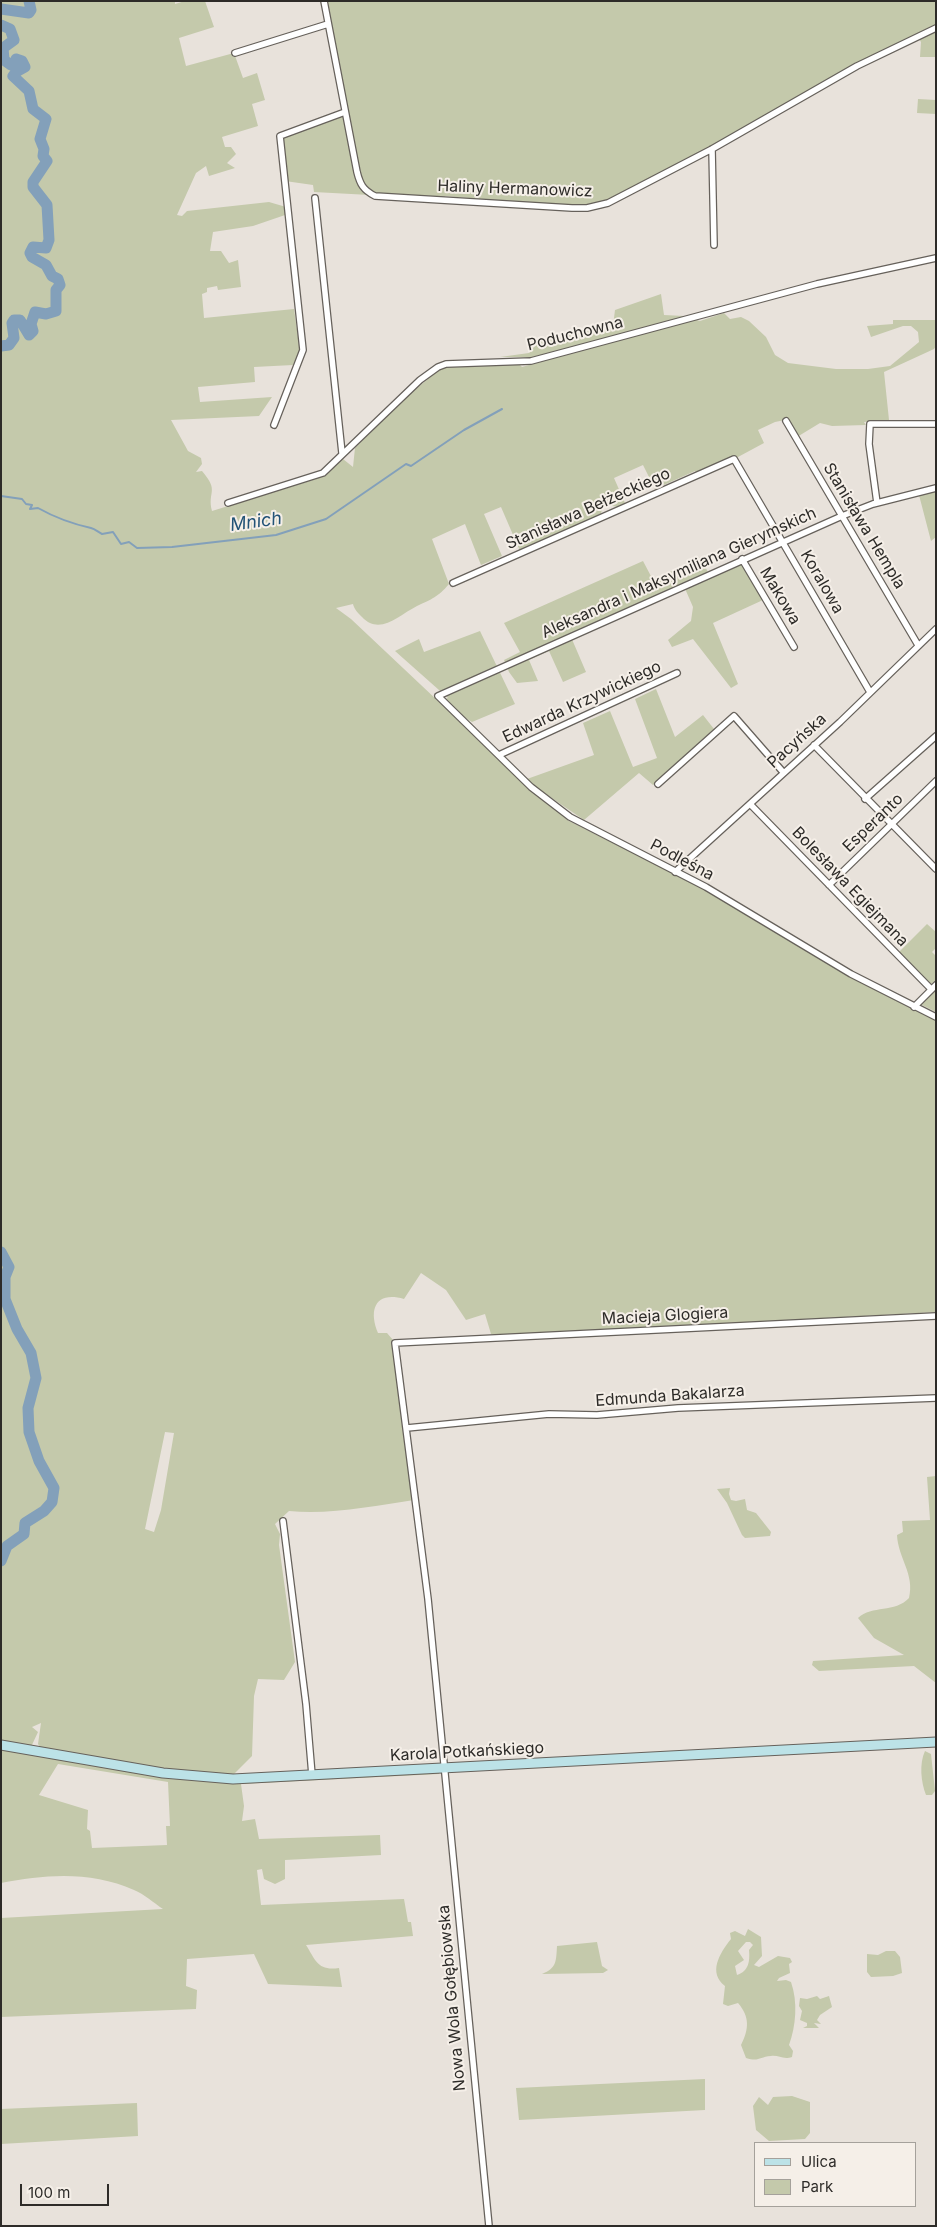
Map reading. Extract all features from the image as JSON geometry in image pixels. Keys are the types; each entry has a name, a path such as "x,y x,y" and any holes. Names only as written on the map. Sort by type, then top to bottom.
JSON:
{"street":[{"name":"Haliny Hermanowicz","path":"324,1 359,181 367,192 375,196 572,208 598,206 712,149 856,66 936,28"},
{"path":"235,53 328,24"},
{"path":"274,424 303,350 280,136 345,112"},
{"path":"712,149 714,245"},
{"path":"315,198 342,454"},
{"name":"Poduchowna","path":"228,503 323,473 420,380 438,367 446,364 531,360 817,284 936,258"},
{"name":"Stanisława Hempla","path":"786,421 918,645"},
{"path":"877,503 870,444 870,424 936,424"},
{"name":"Koralowa","path":"734,459 870,692"},
{"name":"Stanisława Bełżeckiego","path":"453,583 734,459"},
{"name":"Aleksandra i Maksymiliana Gierymskich","path":"438,696 842,516 877,503 936,488"},
{"name":"Makowa","path":"742,559 794,646"},
{"name":"Pacyńska","path":"675,872 814,745 936,629"},
{"name":"Edwarda Krzywickiego","path":"499,755 677,673"},
{"name":"Podleśna","path":"438,696 531,787 570,817 706,887 851,974 936,1017"},
{"path":"658,784 734,716 783,772"},
{"path":"865,799 936,736"},
{"path":"814,745 865,799 936,869"},
{"name":"Esperanto","path":"829,885 936,781"},
{"name":"Bolesława Egiejmana","path":"750,804 829,885 934,987"},
{"path":"914,1007 934,987"},
{"name":"Macieja Glogiera","path":"396,1343 936,1316"},
{"name":"Nowa Wola Gołębiowska","path":"396,1343 428,1599 489,2226"},
{"name":"Edmunda Bakalarza","path":"407,1428 549,1414 597,1415 697,1407 936,1398"},
{"path":"283,1521 306,1704 312,1775"},
{"name":"Karola Potkańskiego","path":"1,1745 193,1777 233,1779 936,1742"}],"green space":[{"path":"1,1 175,1 175,4 185,1 205,1 214,27 179,38 186,66 234,53 243,78 257,73 265,100 252,104 258,126 222,137 225,147 231,147 236,154 227,163 235,168 209,176 206,166 196,173 177,215 182,216 187,211 269,202 286,207 288,214 253,226 213,232 210,251 221,251 229,263 238,260 241,287 218,290 217,286 207,288 207,292 202,294 204,318 294,309 300,351 293,365 254,367 255,382 198,387 200,402 272,397 259,416 171,420 188,451 201,458 202,464 196,472 202,471 210,483 212,488 212,511 316,479 325,475 343,459 353,467 355,448 399,403 440,369 447,366 518,363 522,367 547,360 545,354 532,357 500,357 529,353 539,341 613,326 615,310 661,294 664,315 684,316 700,321 724,313 730,319 741,317 749,321 766,337 775,355 788,363 836,369 868,369 890,366 919,342 918,332 911,326 903,326 871,337 867,326 893,324 893,320 936,320 936,346 934,349 884,372 889,420 864,422 866,425 832,426 820,423 797,437 785,420 775,422 758,430 764,443 699,478 695,471 655,489 643,465 614,478 625,503 618,507 603,504 601,514 520,551 501,507 484,514 502,556 481,565 465,524 432,539 449,584 434,597 389,622 376,625 362,617 353,604 336,608 351,619 525,783 569,821 704,889 851,977 936,1020 936,1312 522,1335 491,1334 485,1314 466,1320 446,1290 421,1273 404,1299 394,1297 381,1300 374,1310 378,1333 387,1333 393,1340 414,1500 336,1511 289,1511 275,1524 280,1534 279,1545 295,1662 284,1680 258,1679 254,1696 252,1756 232,1776 193,1775 40,1747 38,1744 41,1723 32,1727 38,1732 31,1747 1,1742","holes":["165,1432 174,1433 161,1510 154,1532 145,1529"]},
{"path":"325,1 936,1 936,57 920,57 921,42 917,36 601,209 445,196 444,199 314,192 313,185 285,181 280,136 347,113"},
{"path":"918,99 936,100 936,114 917,113"},
{"path":"936,491 936,537 931,541 919,495"},
{"path":"701,557 710,577 742,563 763,600 713,623 738,684 731,688 693,639 672,647 668,640 691,621 693,607 683,584 571,637 586,672 563,682 549,651 529,660 538,681 517,683 509,672 504,660 520,652 504,623 643,561 653,580"},
{"path":"480,631 515,704 472,722 462,716 445,699 448,698 395,651 419,639 424,652"},
{"path":"656,689 675,737 703,715 714,729 653,785 639,773 584,820 527,779 594,755 583,723 610,711 633,767 657,758 635,699"},
{"path":"927,924 936,932 936,948 932,952 936,956 936,980 931,984 899,952"},
{"path":"936,989 936,1012 922,1005 923,1000"},
{"path":"936,1476 936,1683 914,1666 819,1671 812,1665 813,1661 904,1655 874,1638 858,1618 870,1612 897,1606 909,1598 910,1581 897,1535 903,1532 902,1521 930,1520 927,1477"},
{"path":"730,1488 731,1500 745,1499 747,1510 756,1513 771,1532 770,1536 745,1538 742,1535 727,1503 717,1489"},
{"path":"1,1748 188,1780 211,1781 439,1770 439,1774 241,1784 244,1806 242,1821 255,1819 259,1839 380,1835 381,1855 285,1860 285,1879 275,1884 264,1879 262,1869 257,1870 261,1905 404,1899 408,1922 411,1922 413,1936 306,1945 318,1964 326,1968 339,1968 342,1987 268,1984 254,1954 187,1959 186,1986 197,1990 196,2009 1,2017 1,1918 163,1909 138,1892 118,1884 85,1877 52,1876 1,1883","holes":["58,1764 168,1782 170,1826 166,1826 167,1845 92,1848 90,1831 87,1829 88,1810 39,1795"]},
{"path":"925,1751 931,1754 935,1791 932,1795 926,1795 922,1779 921,1767"},
{"path":"748,1929 761,1937 762,1956 754,1965 759,1967 778,1956 790,1958 792,1962 789,1964 790,1973 779,1978 777,1981 786,1980 791,1982 795,1998 793,2030 789,2045 793,2051 792,2057 771,2056 754,2060 746,2058 741,2045 747,2028 745,2013 738,2003 728,2006 723,2004 725,1986 717,1975 717,1963 731,1939 730,1933 735,1931 745,1936","holes":["746,1942 750,1942 753,1945 749,1950 748,1965 744,1971 737,1975 735,1966 744,1960 738,1951"]},
{"path":"597,1942 602,1966 608,1970 603,1973 542,1974 551,1969 555,1963 557,1946"},
{"path":"886,1951 895,1951 900,1957 902,1973 893,1976 871,1977 867,1972 867,1954 878,1955"},
{"path":"817,1996 820,1999 829,1996 832,2007 820,2015 817,2020 821,2024 814,2023 819,2028 803,2028 807,2026 807,2023 800,2020 802,2011 799,2006 800,1998 807,1999"},
{"path":"705,2079 705,2110 519,2120 516,2088"},
{"path":"792,2096 810,2102 810,2133 805,2139 769,2141 756,2130 753,2106 759,2097 768,2105 773,2097"},
{"path":"137,2103 138,2136 1,2144 1,2109"}],"waterway":[{"path":"1,9 29,13 31,10 29,1"},
{"path":"1,25 10,29 14,40 3,48 4,60 11,65 15,64 16,59 22,61 25,67 13,76 29,91 33,109 46,119 40,139 44,149 43,156 47,161 33,182 33,187 47,205 49,240 46,248 33,247 30,253 32,257 46,265 52,276 58,279 60,285 56,290 56,311 46,314 35,312 31,324 33,331 29,335 20,320 14,320 12,323 14,338 9,345 1,346"},
{"name":"Mnich","path":"1,496 22,499 26,504 32,505 30,509 38,508 64,520 92,528 102,534 113,532 121,544 129,542 137,548 172,547 276,535 326,519 406,464 411,466 464,430 502,409"},
{"path":"1,1252 9,1267 5,1277 5,1299 17,1329 31,1353 36,1378 28,1408 29,1432 39,1461 54,1488 52,1502 44,1511 25,1523 24,1534 7,1546 1,1561"}]}
